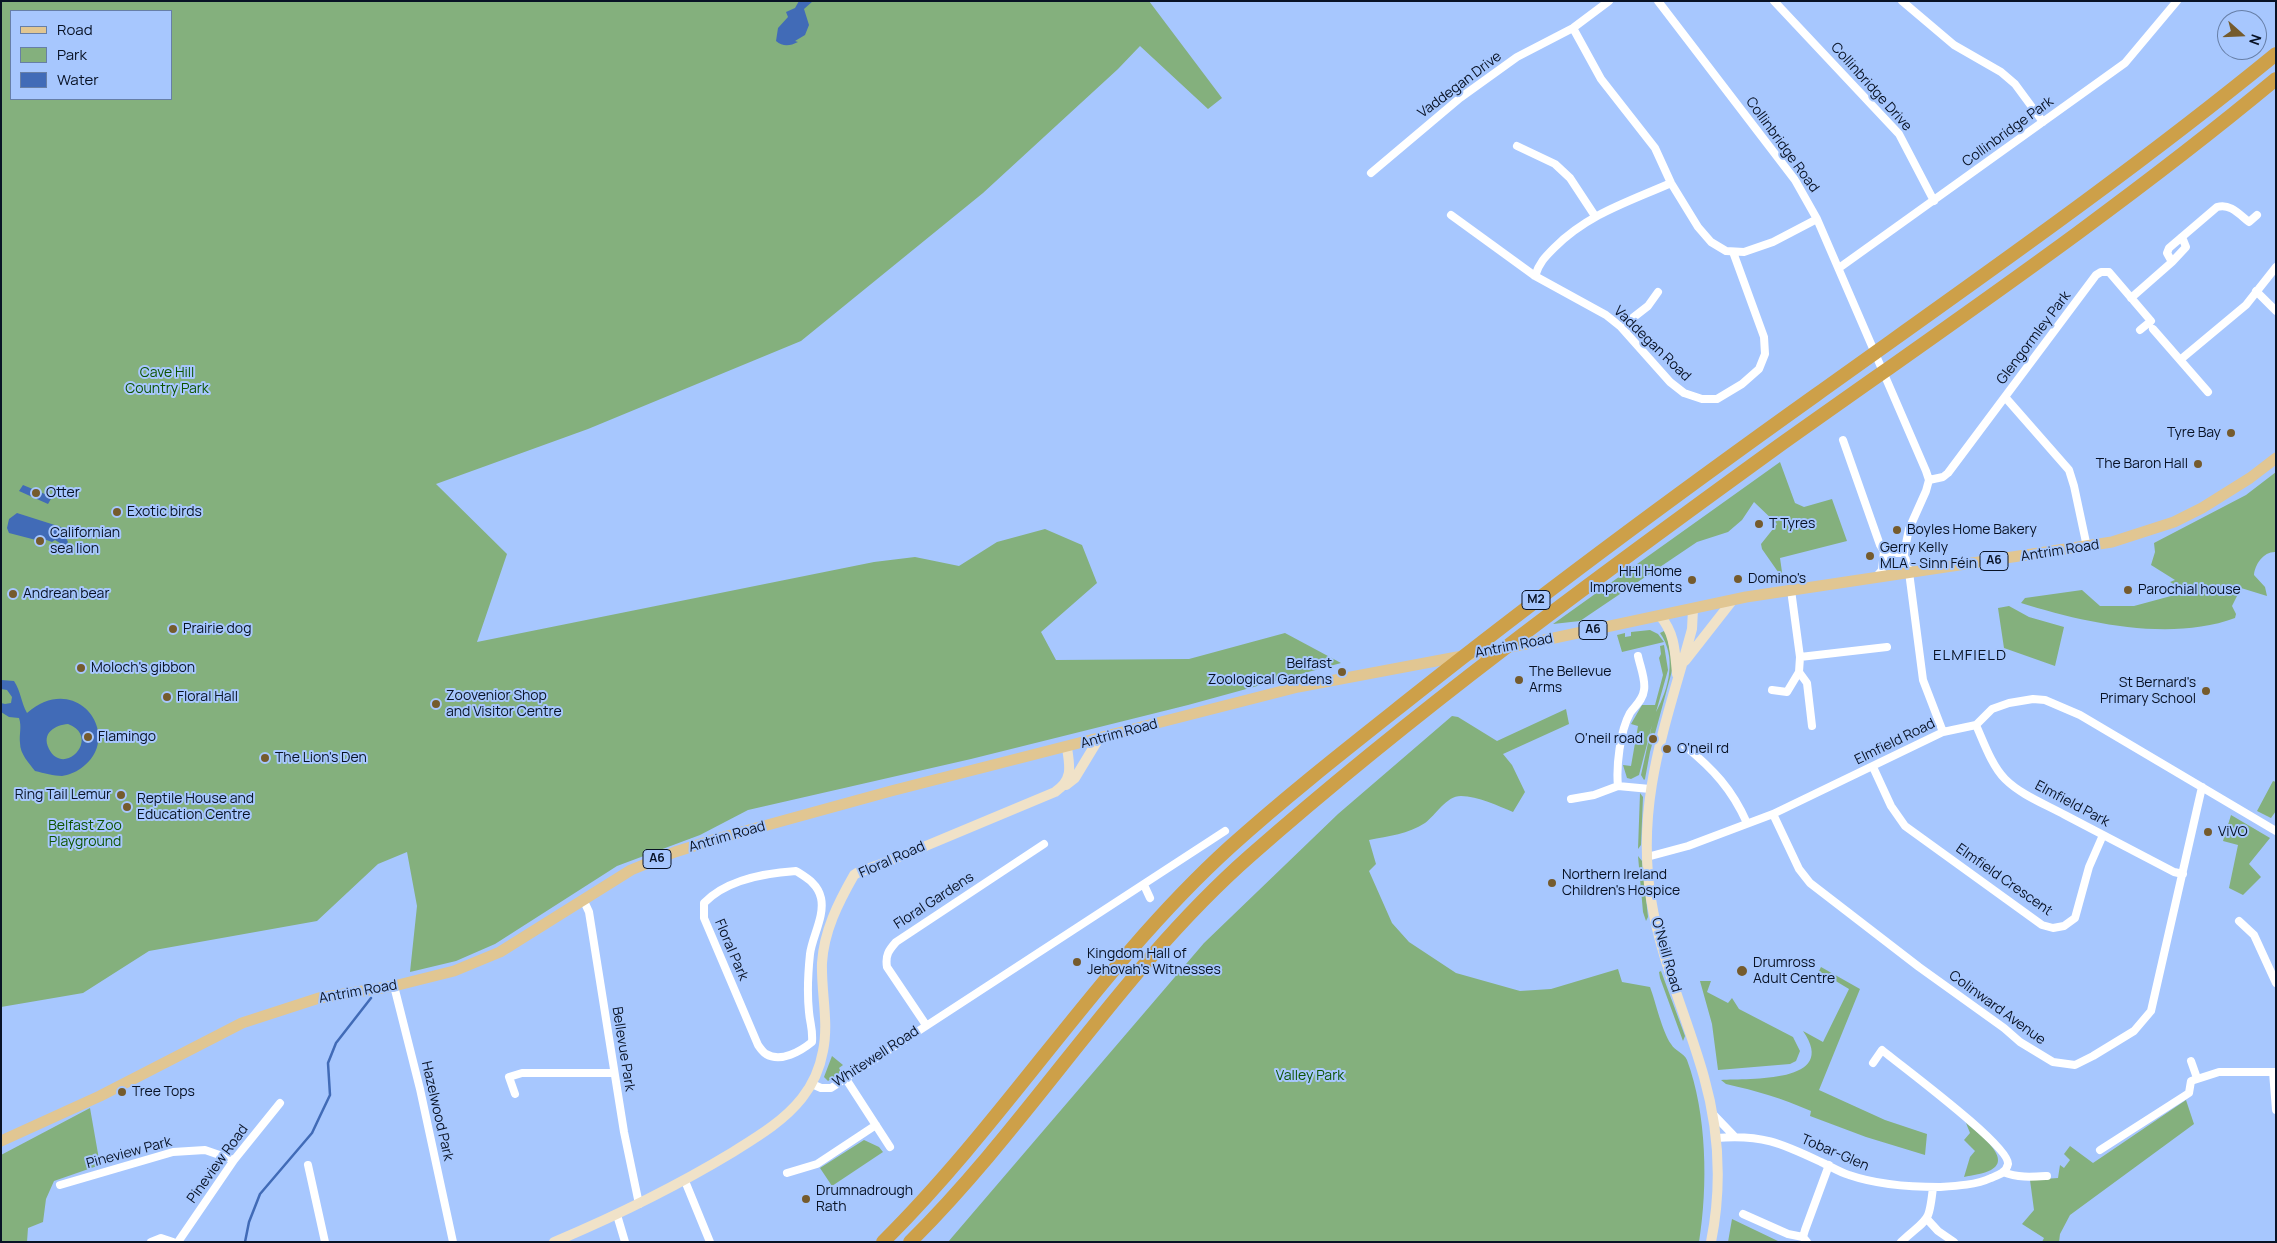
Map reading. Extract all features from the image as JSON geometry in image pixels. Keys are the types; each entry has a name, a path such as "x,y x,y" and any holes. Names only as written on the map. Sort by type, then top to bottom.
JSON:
{"highway":[{"name":"M2","path":"883,1242 916,1208 954,1164 1147,930 1230,846 1286,798 1552,586 2129,170 2202,115 2276,54"},
{"name":"M2","path":"910,1242 947,1203 1160,945 1245,860 1310,804 1619,562 2042,258 2178,158 2276,79"}],"main road":[{"name":"Antrim Road","path":"1,1141 100,1096 242,1023 319,998 394,986 454,971 500,952 631,870 675,852 892,791 1298,688 1526,644 1732,600 1909,572 2087,547 2137,536 2174,522 2218,499 2276,458"}],"street":[{"path":"1609,1 1573,28 1600,79 1655,148 1671,183 1698,227 1711,242 1726,251 1744,252 1773,242 1817,219"},
{"name":"Collinbridge Road","path":"1658,1 1795,180 1817,219 1839,268 1859,319 1929,480"},
{"name":"Collinbridge Drive","path":"1774,1 1899,134 1934,201"},
{"path":"1902,1 1954,45 2001,72 2014,84 2043,122"},
{"name":"Collinbridge Park","path":"1839,268 2125,63 2178,1"},
{"name":"Vaddegan Drive","path":"1371,173 1460,98 1517,57 1573,28"},
{"path":"1517,146 1555,164 1570,178 1595,216"},
{"path":"1536,276 1539,264 1570,232 1595,216 1671,183"},
{"path":"2172,262 2167,253 2169,248 2217,206 2224,205 2230,207 2249,222 2257,215"},
{"name":"Vaddegan Road","path":"1451,215 1536,276 1606,315 1621,327 1670,382 1684,393 1702,399 1718,399 1742,384 1759,369 1765,354 1764,337 1733,252"},
{"path":"2131,298 2186,247 2182,237"},
{"path":"2180,360 2246,305 2276,267"},
{"name":"Glengormley Park","path":"1929,480 1943,477 1948,473 2096,275 2101,272 2108,272 2150,321 2140,330"},
{"path":"2256,291 2276,311"},
{"path":"1621,327 1648,306 1658,292"},
{"path":"2153,329 2208,392"},
{"path":"2005,397 2068,470 2074,486 2087,547"},
{"path":"1843,440 1880,545 1886,553 1904,553"},
{"path":"1929,480 1909,529 1904,553 1909,572 1923,680 1943,732"},
{"path":"1876,577 1882,570 1884,551"},
{"path":"1772,690 1787,692 1799,672 1800,657 1791,590"},
{"path":"1683,664 1698,648 1732,600"},
{"name":"O'Neill Road","path":"1693,609 1692,629 1658,747 1650,789 1647,857 1651,898 1660,942 1704,1077 1712,1113 1716,1138 1718,1185 1711,1242"},
{"path":"1660,616 1669,627 1673,636 1678,680"},
{"path":"1800,657 1887,647"},
{"path":"1618,786 1618,768 1624,728 1645,688 1638,656"},
{"path":"1799,672 1807,683 1812,726"},
{"path":"1976,725 1992,709 2024,700 2045,700 2080,715 2276,831"},
{"name":"Elmfield Road","path":"1647,857 1688,846 1773,814 1943,732 1976,725"},
{"name":"Elmfield Park","path":"1976,725 1988,752 2004,779 2025,793 2102,836 2174,872 2184,874"},
{"name":"Floral Road","path":"812,1084 823,1051 825,1031 822,964 826,937 840,900 857,872 897,858 1055,792 1072,782 1098,740"},
{"path":"1685,746 1725,784 1739,805 1747,823"},
{"path":"1064,786 1070,770 1067,748"},
{"name":"Elmfield Crescent","path":"1873,767 1891,806 1906,826 2042,925 2053,928 2064,926 2075,918 2089,867 2102,836"},
{"path":"1571,799 1594,795 1618,786 1650,789"},
{"name":"Colinward Avenue","path":"1773,814 1799,869 1810,883 2004,1028 2020,1042 2053,1062 2075,1065 2114,1044 2143,1022 2151,1011 2184,874 2202,787"},
{"name":"Whitewell Road","path":"554,1242 617,1215 685,1181 747,1143 780,1119 801,1100 812,1084 821,1088 831,1088 846,1079 1225,831"},
{"name":"Floral Gardens","path":"926,1025 887,967 885,958 889,950 896,942 1044,844"},
{"name":"Floral Park","path":"796,871 812,881 821,897 821,910 810,953 808,998 813,1030 812,1042 799,1053 778,1057 766,1054 758,1045 704,918 704,903 714,893 730,885 774,873 796,871"},
{"path":"1144,885 1150,898"},
{"name":"Bellevue Park","path":"583,899 589,912 624,1132 639,1204"},
{"path":"2239,921 2254,935 2276,983"},
{"name":"Hazelwood Park","path":"394,986 420,1089 453,1242"},
{"path":"808,998 824,998"},
{"path":"1873,1063 1882,1050 1977,1126 2006,1156 2008,1164 2004,1172 2027,1178 2047,1176"},
{"path":"2191,1061 2198,1078"},
{"path":"2100,1150 2189,1093 2191,1081 2219,1072 2274,1072 2276,1110"},
{"path":"515,1094 509,1077 522,1073 614,1073"},
{"path":"846,1079 890,1147"},
{"name":"Pineview Road","path":"178,1242 234,1160 280,1103"},
{"path":"1712,1113 1735,1137"},
{"path":"787,1173 817,1164 876,1125"},
{"name":"Tobar-Glen","path":"1716,1138 1759,1138 1775,1141 1847,1174 1875,1182 1933,1187 1985,1181 2004,1172"},
{"name":"Pineview Park","path":"60,1185 173,1152 205,1150 234,1160"},
{"path":"308,1165 325,1242"},
{"path":"1743,1214 1788,1234 1805,1239 1829,1165"},
{"path":"685,1181 710,1242"},
{"path":"1901,1242 1928,1219 1933,1187"},
{"path":"617,1215 625,1242"},
{"path":"1928,1219 1938,1231 1954,1242"},
{"path":"150,1242 161,1238 173,1242"}],"green space":[{"path":"1,1 1149,1 1222,98 1208,109 1140,46 1118,69 983,193 801,341 588,429 436,484 507,554 477,642 874,562 915,557 959,566 997,542 1045,529 1082,545 1097,583 1041,632 1056,660 1189,659 1285,633 1341,663 1188,705 971,759 748,810 700,835 617,866 495,944 456,961 410,972 417,906 407,852 378,864 317,921 149,951 83,993 1,1007"},
{"path":"1780,462 1795,503 1804,507 1832,499 1847,541 1780,558 1783,579 1762,549 1761,544 1777,524 1754,502 1742,520 1728,532 1697,542 1580,621 1553,624"},
{"path":"2276,472 2276,552 2272,552 2261,559 2254,575 2265,587 2267,596 2241,588 2232,606 2236,614 2235,618 2210,625 2183,629 2156,629 2100,623 2021,603 2025,598 2082,590 2100,606 2134,606 2171,596 2191,594 2170,582 2175,580 2151,565 2155,552 2154,543 2246,495"},
{"path":"2009,606 2029,617 2064,627 2055,666 2004,648 1998,608"},
{"path":"1650,630 1658,634 1664,642 1622,652 1617,635 1625,633 1625,637 1631,636 1631,632"},
{"path":"1666,630 1673,667 1650,752 1645,779 1641,775 1652,725 1639,775 1631,779 1627,778 1623,765 1631,766 1638,726 1631,724 1642,705 1655,705 1663,675 1659,658 1661,654 1660,646 1664,645 1668,670 1656,712 1667,683 1670,662 1665,642 1660,633"},
{"name":"Valley Park","path":"1566,709 1569,724 1503,754 1512,765 1525,792 1513,812 1474,798 1461,796 1451,799 1419,827 1369,840 1376,864 1369,871 1392,923 1409,942 1456,973 1520,991 1551,989 1618,969 1622,982 1650,987 1668,1038 1687,1060 1699,1103 1704,1150 1704,1198 1699,1242 948,1242 1204,943 1338,814 1452,716 1458,717 1497,741"},
{"path":"2273,781 2276,782 2276,811 2271,818 2257,811"},
{"path":"1640,793 1643,797 1641,845 1638,849"},
{"path":"2231,815 2270,838 2249,864 2261,877 2243,895 2229,888 2238,845 2223,841"},
{"path":"1638,856 1642,861 1648,917 1646,921 1643,912"},
{"path":"1821,967 1860,989 1819,1090 1885,1120 1927,1134 1925,1155 1866,1137 1810,1116 1811,1111 1800,1106 1769,1095 1726,1084 1721,1080 1769,1078 1786,1075 1801,1069 1810,1061 1811,1048 1803,1031 1823,1042 1849,989 1819,971"},
{"path":"1661,971 1685,1036 1683,1041 1660,978 1659,972"},
{"path":"1700,981 1711,981 1707,992 1728,1003 1732,998 1739,1009 1793,1037 1800,1051 1796,1061 1790,1064 1718,1070 1712,1024"},
{"path":"832,1056 843,1065 839,1068 841,1072 828,1081 824,1077"},
{"path":"2186,1100 2194,1124 2070,1215 2060,1234 2059,1242 2042,1242 2044,1238 2022,1224 2034,1210 2030,1180 2058,1178 2060,1165 2064,1168 2070,1160 2064,1154 2070,1146 2093,1163"},
{"path":"90,1108 100,1165 54,1181 46,1199 43,1222 28,1228 27,1242 1,1242 1,1155"},
{"path":"1966,1123 1984,1138 1996,1152 1998,1159 1997,1165 1991,1170 1964,1177 1970,1157 1975,1151 1964,1140 1970,1133"},
{"path":"864,1140 879,1147 883,1152 832,1186 820,1168"},
{"path":"1732,1219 1780,1242 1728,1242"}],"water":[{"path":"799,1 813,1 804,9 809,25 805,35 795,41 798,42 789,45 781,44 776,41 778,28 788,17 786,12 795,8"},
{"path":"23,485 52,497 48,504 19,491"},
{"path":"17,513 61,527 68,542 65,546 55,540 52,542 41,538 36,540 9,533 7,528 9,519"},
{"path":"1,680 14,681 27,713 46,702 63,699 78,703 90,713 97,726 98,741 93,756 80,769 64,776 35,771 22,751 19,718 9,717 1,712 1,703 11,703 12,697 7,690 1,689","holes":["68,724 78,730 81,737 81,745 77,752 71,757 63,759 56,757 49,749 47,743 48,734 54,728"]}],"waterway":[{"path":"245,1242 249,1222 260,1194 312,1133 330,1095 328,1063 336,1043 371,998"}],"place":[{"name":"Tyre Bay","path":"2231,433"},
{"name":"The Baron Hall","path":"2198,464"},
{"name":"Otter","path":"36,493"},
{"name":"Exotic birds","path":"117,512"},
{"name":"T Tyres","path":"1759,524"},
{"name":"Boyles Home Bakery","path":"1897,530"},
{"name":"Californian sea lion","path":"40,541"},
{"name":"Gerry Kelly MLA - Sinn Féin","path":"1870,556"},
{"name":"Domino's","path":"1738,579"},
{"name":"HHI Home Improvements","path":"1692,580"},
{"name":"Parochial house","path":"2128,590"},
{"name":"Andrean bear","path":"13,594"},
{"name":"Prairie dog","path":"173,629"},
{"name":"Moloch's gibbon","path":"81,668"},
{"name":"Belfast Zoological Gardens","path":"1342,672"},
{"name":"The Bellevue Arms","path":"1519,680"},
{"name":"St Bernard's Primary School","path":"2206,691"},
{"name":"Floral Hall","path":"167,697"},
{"name":"Zoovenior Shop and Visitor Centre","path":"436,704"},
{"name":"Flamingo","path":"88,737"},
{"name":"O'neil road","path":"1653,739"},
{"name":"O'neil rd","path":"1667,749"},
{"name":"The Lion's Den","path":"265,758"},
{"name":"Ring Tail Lemur","path":"121,795"},
{"name":"Reptile House and Education Centre","path":"127,807"},
{"name":"ViVO","path":"2208,832"},
{"name":"Northern Ireland Children's Hospice","path":"1552,883"},
{"name":"Kingdom Hall of Jehovah's Witnesses","path":"1077,962"},
{"name":"Drumross Adult Centre","path":"1742,971"},
{"name":"Tree Tops","path":"122,1092"},
{"name":"Drumnadrough Rath","path":"806,1199"}],"district":[{"name":"ELMFIELD","path":"1970,656"}],"park label":[{"name":"Cave Hill Country Park","path":"167,382"},
{"name":"Belfast Zoo Playground","path":"85,834"}]}
